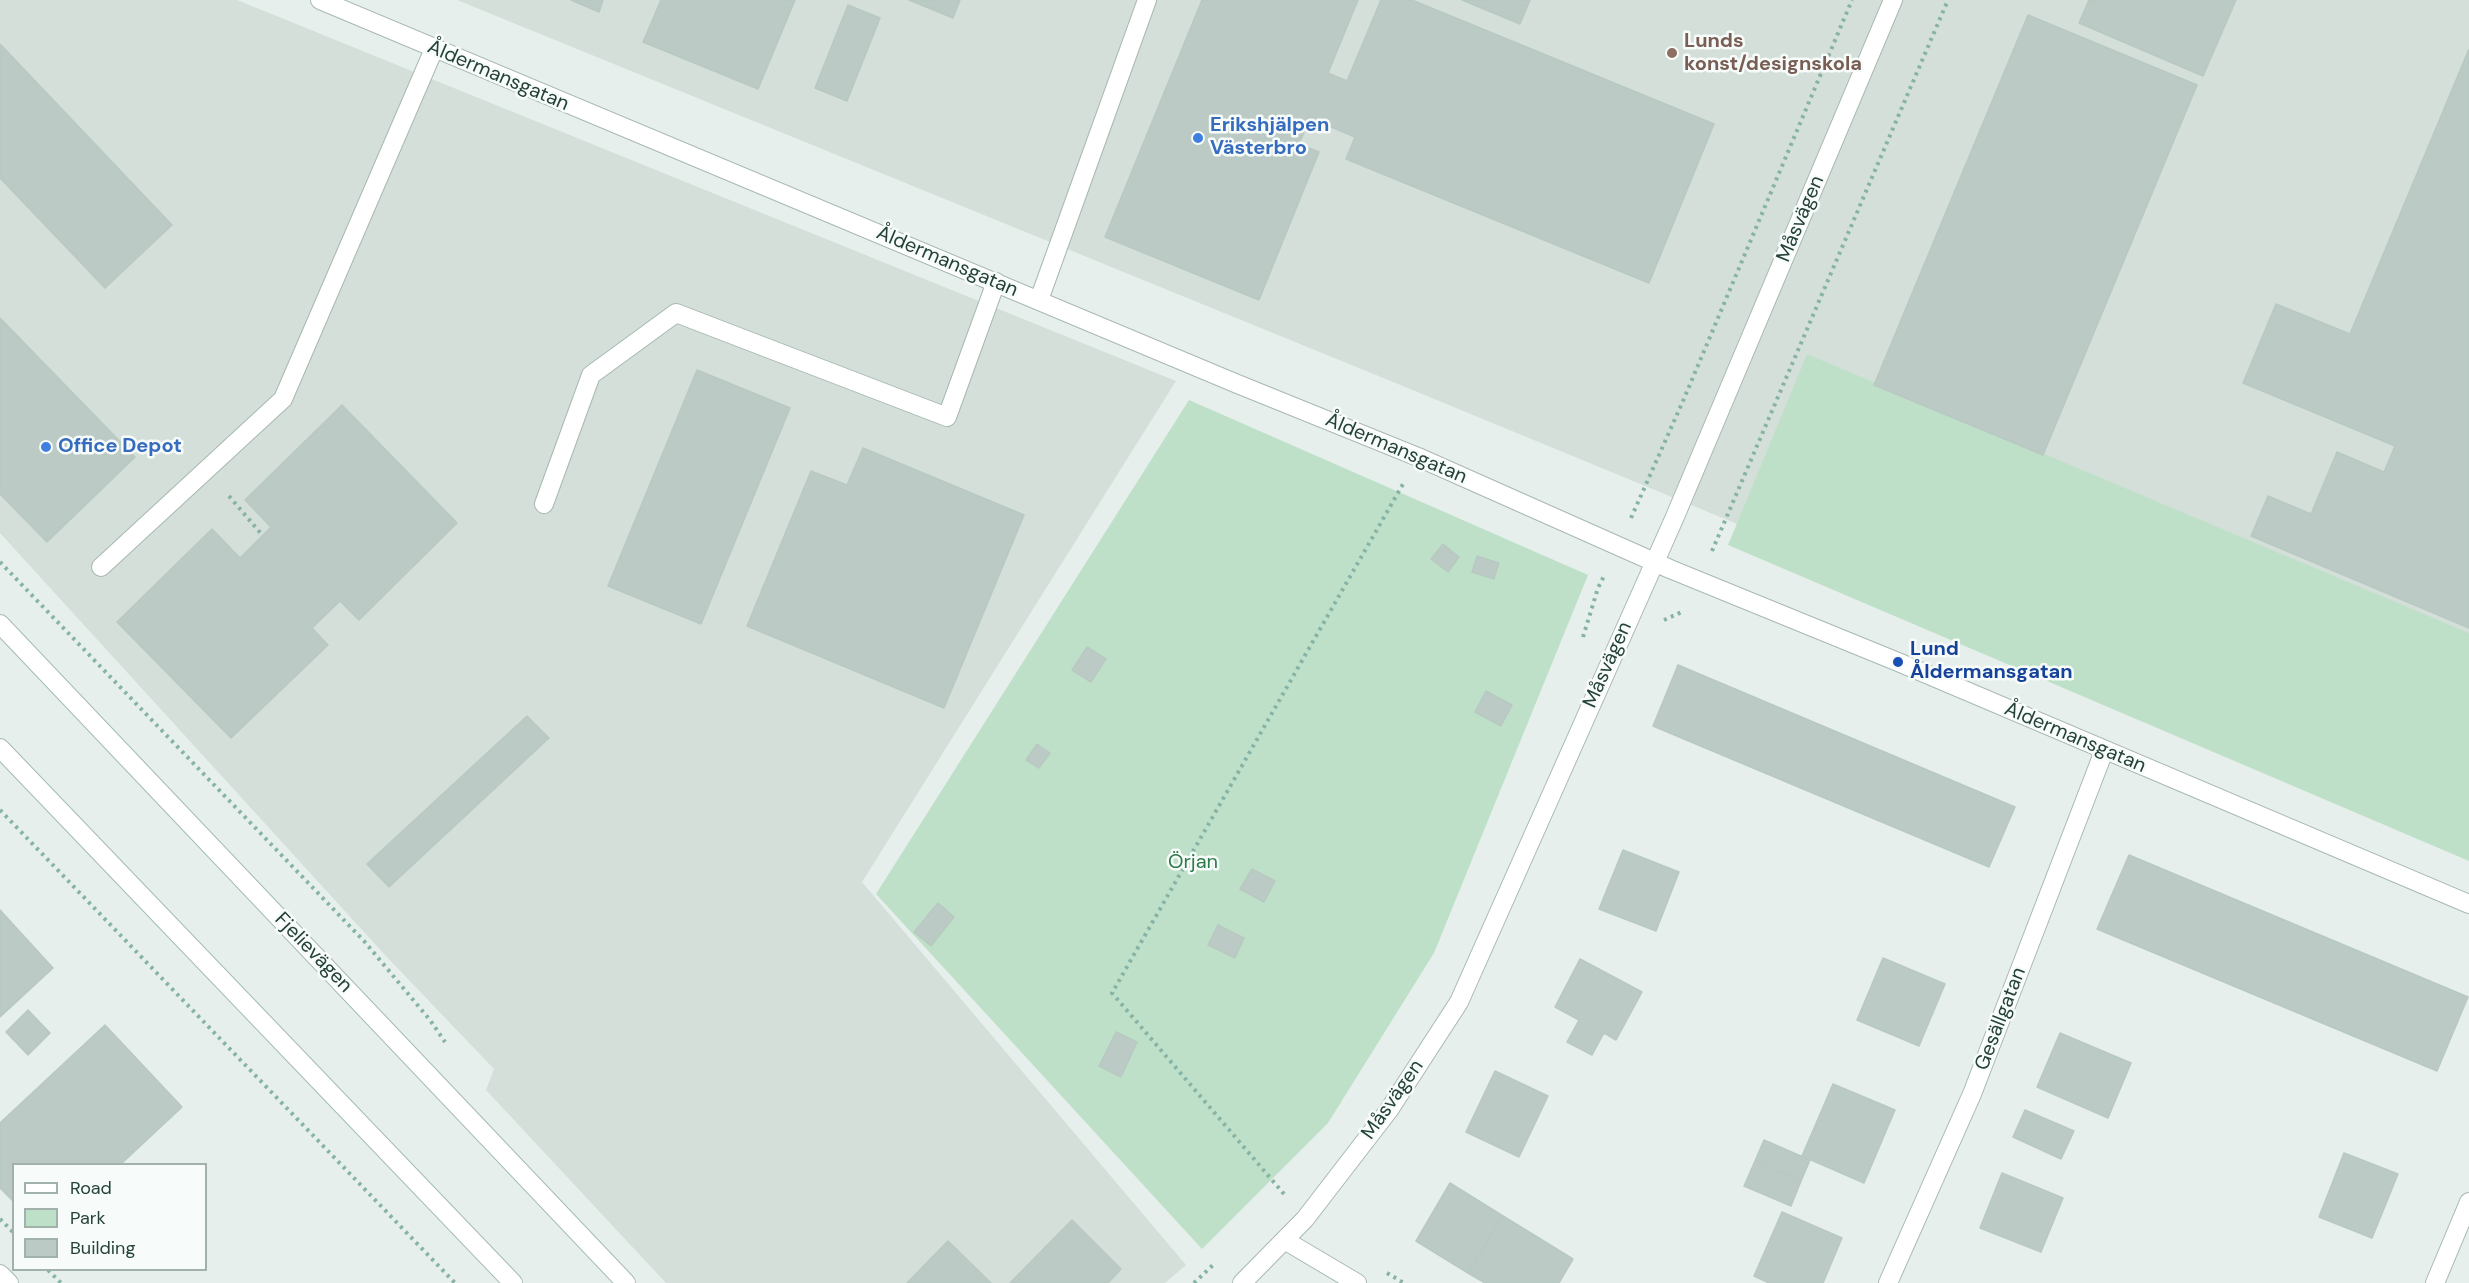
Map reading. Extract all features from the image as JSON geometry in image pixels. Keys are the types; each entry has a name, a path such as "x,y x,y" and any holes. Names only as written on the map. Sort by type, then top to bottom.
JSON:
{"street":[{"name":"Åldermansgatan","path":"320,0 1418,457 1699,580 2469,904"},
{"path":"1039,300 1148,0"},
{"name":"Måsvägen","path":"1242,1283 1286,1240 1389,1110 1459,1002 1655,561 1893,0"},
{"path":"101,567 283,399 434,49"},
{"path":"544,504 591,375 676,313 947,417 996,282"},
{"name":"Fjelievägen","path":"0,624 626,1283"},
{"path":"0,748 513,1283"},
{"name":"Gesällgatan","path":"1888,1283 1972,1094 2104,751"},
{"path":"2435,1283 2469,1202"},
{"path":"1286,1240 1357,1283"},
{"path":"0,1274 9,1283"}],"path":[{"path":"1580,646 1598,588 1683,401 1852,0"},
{"path":"1699,580 1746,477 1948,0"},
{"path":"1285,1196 1112,993 1418,457"},
{"path":"229,496 263,536"},
{"path":"0,562 364,941 430,1020 449,1047"},
{"path":"0,810 455,1283"},
{"path":"1279,1202 1294,1187"},
{"path":"0,1219 12,1231"},
{"path":"50,1271 62,1283"}],"shaded area":[{"path":"0,0 237,0 1176,381 862,882 1186,1265 1165,1283 666,1283 486,1090 494,1069 385,955 0,533"},
{"path":"457,0 2469,0 2469,826 1398,384"}],"green space":[{"path":"1807,354 2469,633 2469,861 1728,545"},
{"name":"Örjan","path":"1189,400 1588,575 1434,953 1328,1123 1202,1249 876,894"}],"building":[{"path":"571,0 603,0 599,12"},
{"path":"661,0 795,0 758,89 643,42"},
{"path":"909,0 960,0 953,18"},
{"path":"1202,0 1358,0 1328,73 1347,81 1381,0 1412,0 1714,124 1649,283 1346,159 1355,137 1310,118 1299,144 1319,152 1259,300 1105,237"},
{"path":"1462,0 1530,0 1520,24"},
{"path":"2089,0 2236,0 2203,76 2079,23"},
{"path":"848,5 880,18 847,101 815,88"},
{"path":"2028,15 2197,85 2043,455 1874,385"},
{"path":"0,44 172,225 105,288 0,178"},
{"path":"2469,49 2469,628 2251,536 2268,496 2311,514 2337,452 2384,472 2395,446 2243,383 2276,304 2350,334"},
{"path":"0,318 135,457 47,542 0,494"},
{"path":"697,370 790,408 701,624 608,586"},
{"path":"342,405 457,523 359,620 340,601 312,628 328,645 231,738 117,622 212,529 240,558 271,527 245,500"},
{"path":"863,448 1024,515 944,708 747,626 811,471 847,485"},
{"path":"1443,544 1459,557 1448,572 1431,559"},
{"path":"1477,556 1499,563 1494,579 1472,572"},
{"path":"1087,647 1106,659 1091,682 1072,670"},
{"path":"1678,665 2015,807 1989,867 1653,726"},
{"path":"1486,691 1512,705 1501,726 1475,712"},
{"path":"527,716 549,738 389,887 367,864"},
{"path":"1037,744 1050,753 1039,768 1026,760"},
{"path":"1623,850 1679,872 1656,931 1599,909"},
{"path":"2129,855 2468,997 2437,1071 2097,929"},
{"path":"1252,869 1275,881 1264,902 1240,889"},
{"path":"938,903 954,917 931,946 914,932"},
{"path":"0,910 53,968 0,1017"},
{"path":"1218,925 1244,938 1235,958 1208,945"},
{"path":"1883,958 1945,984 1919,1046 1857,1020"},
{"path":"1580,959 1642,992 1616,1040 1604,1033 1592,1055 1567,1042 1579,1020 1555,1007"},
{"path":"28,1010 50,1033 28,1055 6,1032"},
{"path":"105,1025 182,1107 122,1163 12,1163 12,1200 0,1188 0,1123"},
{"path":"1116,1032 1137,1042 1121,1077 1099,1066"},
{"path":"2060,1033 2131,1063 2108,1118 2037,1087"},
{"path":"1495,1071 1548,1096 1519,1157 1466,1132"},
{"path":"1833,1084 1895,1110 1864,1183 1802,1156"},
{"path":"2025,1110 2074,1131 2061,1159 2013,1137"},
{"path":"1764,1140 1810,1160 1801,1181 1755,1161"},
{"path":"2344,1153 2398,1174 2372,1238 2319,1217"},
{"path":"1755,1161 1801,1181 1791,1206 1744,1186"},
{"path":"2002,1173 2063,1198 2041,1252 1980,1228"},
{"path":"1450,1183 1503,1216 1468,1273 1416,1241"},
{"path":"1782,1212 1842,1238 1823,1283 1769,1283 1754,1276"},
{"path":"1503,1216 1573,1259 1559,1283 1485,1283 1468,1273"},
{"path":"1072,1220 1121,1269 1108,1283 1010,1283"},
{"path":"948,1241 991,1283 907,1283"}],"place":[{"name":"Lunds konst/designskola","path":"1672,53"},
{"name":"Erikshjälpen Västerbro","path":"1198,138"},
{"name":"Office Depot","path":"46,447"},
{"name":"Lund Åldermansgatan","path":"1898,662"}]}
